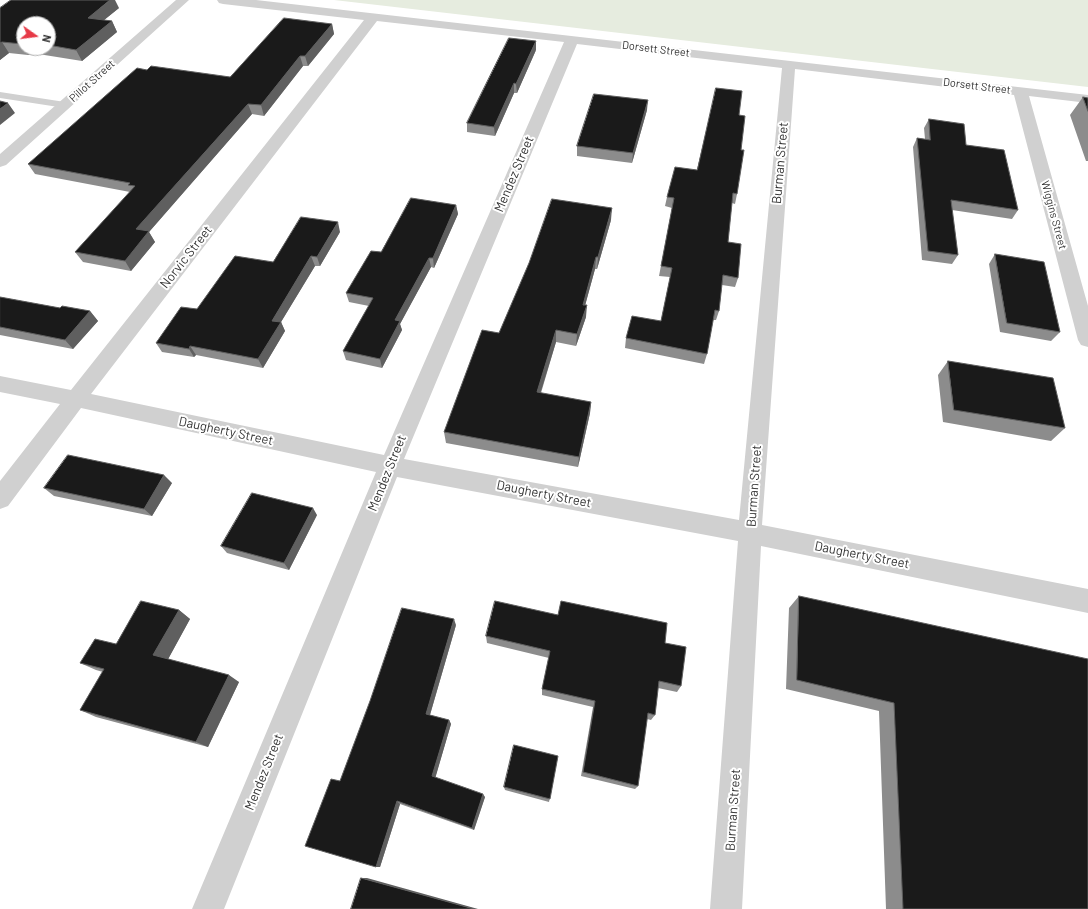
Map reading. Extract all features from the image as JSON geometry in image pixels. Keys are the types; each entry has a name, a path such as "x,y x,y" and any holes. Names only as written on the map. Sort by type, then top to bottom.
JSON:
{"street":[{"name":"Pillot Street","path":"0,162 183,0"},
{"name":"Dorsett Street","path":"223,0 1088,99"},
{"name":"Norvic Street","path":"0,499 373,17"},
{"name":"Mendez Street","path":"208,909 390,466 572,39"},
{"name":"Burman Street","path":"726,909 750,533 789,64"},
{"name":"Wiggins Street","path":"1020,91 1088,340"},
{"name":"Daugherty Street","path":"0,384 390,466 750,533 1088,601"}],"lane":[{"path":"0,95 65,105"}],"shaded area":[{"path":"334,0 1088,0 1088,87"}],"building":[{"path":"11,0 110,0 88,18 112,21 76,50 56,46 56,16 16,16 16,43 0,43 0,8"},
{"path":"284,18 332,24 305,56 300,56 261,105 248,104 136,229 149,231 125,261 75,252 135,186 128,185 130,183 28,164 137,68 147,70 151,66 230,77"},
{"path":"509,38 536,41 516,84 514,83 494,127 467,123"},
{"path":"716,88 742,91 739,115 745,116 741,150 744,150 737,194 733,193 728,242 741,244 738,278 723,275 719,311 715,310 707,354 626,338 632,316 661,321 672,268 661,266 674,198 667,197 675,167 697,170"},
{"path":"594,94 648,100 633,153 577,146"},
{"path":"1083,97 1088,98 1088,111"},
{"path":"0,101 8,103 0,109"},
{"path":"929,119 964,124 966,145 1004,150 1018,210 951,200 958,255 928,251 917,138 930,140"},
{"path":"411,198 456,205 433,258 429,258 395,320 400,321 380,359 343,351 373,298 346,293 371,251 381,252"},
{"path":"552,199 612,208 598,257 596,257 583,305 587,305 577,334 556,330 537,392 591,402 579,457 444,432 482,330 499,333 529,263"},
{"path":"301,217 338,222 317,257 311,256 272,321 281,322 258,359 190,346 189,349 156,343 181,307 197,309 235,256 273,262"},
{"path":"995,254 1044,262 1060,332 1007,323"},
{"path":"0,297 60,308 62,306 90,311 65,340 0,327"},
{"path":"948,361 1053,378 1065,428 954,410"},
{"path":"68,455 164,475 144,509 44,488"},
{"path":"252,493 313,508 284,563 221,546"},
{"path":"799,596 1088,659 1088,909 903,909 894,703 797,680"},
{"path":"141,601 179,610 153,655 229,675 196,742 80,710 104,669 80,663 95,639 116,644"},
{"path":"495,601 558,615 561,601 667,623 665,643 686,647 681,686 659,681 655,715 648,713 638,786 583,772 595,701 542,689 550,651 486,636"},
{"path":"402,608 454,619 426,714 449,720 432,776 483,794 472,828 397,801 376,867 305,846 331,779 340,781 370,701"},
{"path":"514,745 558,756 550,799 504,787"},
{"path":"361,878 474,909 351,909"}]}
